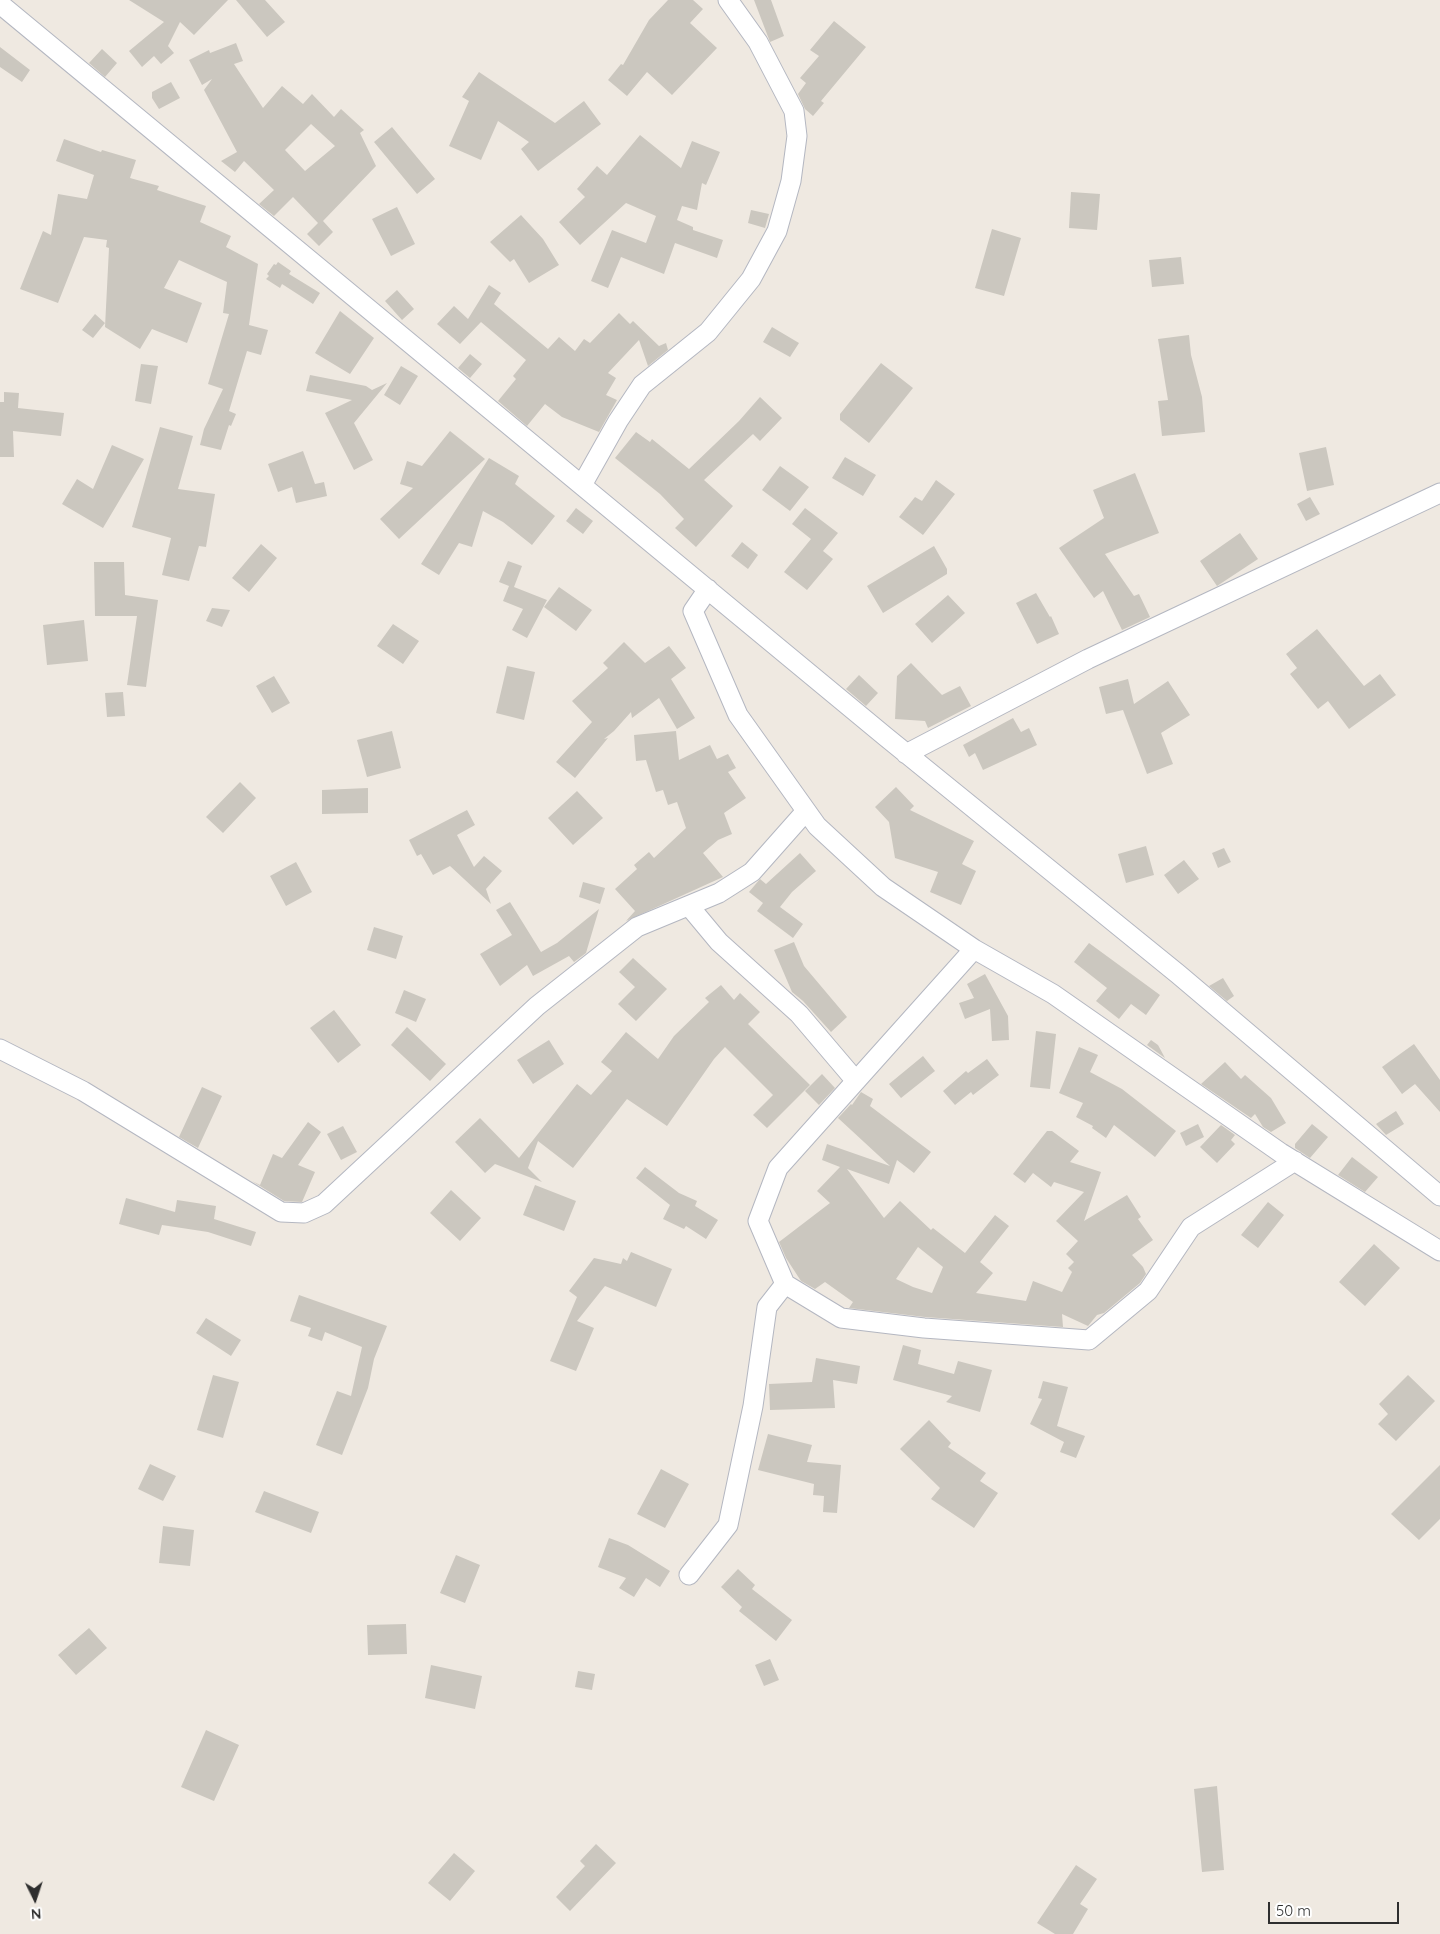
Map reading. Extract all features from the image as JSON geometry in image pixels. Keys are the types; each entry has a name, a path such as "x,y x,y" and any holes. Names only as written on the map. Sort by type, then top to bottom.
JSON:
{"street":[{"path":"582,485 618,421 642,385 708,332 751,279 778,231 792,181 797,136 794,111 758,42 728,0"},
{"path":"0,4 906,754 1178,974 1440,1196"},
{"path":"906,754 1088,659 1440,493"},
{"path":"708,589 693,611 738,715 817,826 883,888 974,949 1053,994 1294,1161 1440,1251"},
{"path":"0,1049 83,1091 281,1212 304,1213 324,1204 537,1006 637,927 719,893 752,872 806,811"},
{"path":"689,906 720,942 799,1014 856,1081"},
{"path":"974,949 778,1168 758,1220 785,1284 841,1318 924,1328 1090,1340 1148,1291 1192,1228 1294,1161"},
{"path":"689,1574 728,1525 753,1406 767,1307 785,1284"}],"building":[{"path":"129,0 228,0 194,35 180,22 168,46 174,53 161,64 154,56 142,67 129,51 164,22"},
{"path":"236,0 265,0 285,22 267,37"},
{"path":"668,0 693,0 703,9 690,23 717,48 672,95 647,72 627,96 608,80 621,64 623,65 649,20"},
{"path":"754,0 771,0 784,36 770,42"},
{"path":"834,21 866,47 821,101 824,103 813,116 805,109 798,94 806,83 800,78 819,56 810,50"},
{"path":"236,43 243,61 234,64 263,108 282,86 303,104 312,94 334,117 341,109 364,130 360,133 376,166 323,221 333,232 319,246 307,234 318,223 293,197 274,216 259,204 274,190 244,161 235,172 221,161 237,152 204,90 212,79 202,85 189,60 209,50 210,53","holes":["311,124 335,146 305,171 285,150"]},
{"path":"0,47 30,70 22,82 0,67"},
{"path":"102,49 117,63 105,77 89,63"},
{"path":"479,72 555,123 584,101 601,124 538,171 521,149 529,142 498,121 481,160 449,146 469,101 462,97"},
{"path":"171,82 180,98 159,109 152,98 152,92"},
{"path":"392,127 435,179 417,194 374,142"},
{"path":"640,135 681,168 692,141 720,152 706,185 702,183 697,210 682,206 677,220 693,227 693,230 723,240 717,258 675,243 664,274 621,257 608,288 591,281 612,230 646,243 656,216 626,203 580,245 559,222 585,197 577,189 597,166 607,175"},
{"path":"64,139 101,152 102,150 136,160 130,178 159,186 157,190 206,206 200,222 231,236 226,247 258,264 249,325 268,330 261,355 247,351 229,411 236,414 231,426 229,425 221,450 200,445 204,429 223,389 208,384 229,314 223,313 227,282 179,260 164,288 202,303 187,343 152,329 140,349 105,327 109,248 106,247 107,240 84,237 58,303 20,289 43,231 51,235 58,194 87,199 94,175 56,161"},
{"path":"1071,192 1100,194 1097,230 1069,228"},
{"path":"397,207 415,244 391,256 372,219"},
{"path":"751,210 769,214 765,228 748,223"},
{"path":"521,215 543,239 559,265 529,283 514,259 510,262 490,242"},
{"path":"992,229 1021,238 1004,296 975,288"},
{"path":"1181,257 1184,284 1152,287 1149,260"},
{"path":"278,262 291,271 289,274 320,293 313,304 282,284 280,288 266,279 274,264 276,265"},
{"path":"489,285 501,293 494,304 548,349 559,337 575,351 584,339 590,343 619,313 630,324 633,321 659,346 666,343 668,350 648,366 639,340 608,373 616,378 606,395 617,400 599,432 562,417 545,404 527,426 498,401 516,379 513,376 526,360 481,322 460,344 437,324 454,306 468,319"},
{"path":"397,290 414,309 402,320 385,301"},
{"path":"340,311 374,338 350,374 315,353"},
{"path":"95,314 105,323 93,338 82,330"},
{"path":"772,327 799,343 790,357 763,342"},
{"path":"1189,335 1191,355 1202,397 1205,432 1162,436 1158,401 1168,400 1158,339"},
{"path":"470,354 482,364 470,378 458,368"},
{"path":"881,363 913,388 869,443 840,420 840,414"},
{"path":"141,364 158,366 151,404 135,401"},
{"path":"401,366 418,376 400,405 384,395"},
{"path":"310,375 366,386 372,390 387,383 354,423 373,460 354,470 325,413 352,400 306,391"},
{"path":"4,392 19,393 18,408 64,413 61,436 13,431 14,457 0,457 0,402 4,402"},
{"path":"760,397 782,418 760,441 753,434 704,480 733,506 696,547 675,528 684,519 660,494 615,458 636,432 650,442 652,439 689,469 739,421"},
{"path":"160,427 193,436 178,489 215,494 206,547 199,546 189,581 162,575 171,538 132,527"},
{"path":"450,431 485,459 399,539 380,519 413,488 400,484 407,461 422,466"},
{"path":"112,445 144,459 103,528 62,504 77,479 93,489"},
{"path":"1326,447 1334,485 1307,491 1299,453"},
{"path":"303,451 315,484 324,482 327,496 296,503 292,487 278,492 268,464"},
{"path":"845,457 876,475 863,496 832,478"},
{"path":"489,458 519,476 515,484 555,516 532,545 503,522 483,511 472,547 459,543 439,575 421,564"},
{"path":"780,466 809,487 790,511 762,490"},
{"path":"1135,473 1159,533 1105,554 1134,596 1139,594 1150,617 1122,630 1103,591 1094,598 1059,548 1104,518 1093,490"},
{"path":"936,480 955,494 923,535 899,517 915,497 922,501"},
{"path":"1310,497 1320,514 1306,521 1297,504"},
{"path":"576,508 593,521 583,534 566,521"},
{"path":"805,508 838,533 823,551 833,559 807,590 784,572 811,539 792,524"},
{"path":"1240,533 1258,559 1217,586 1200,561"},
{"path":"742,542 758,555 748,569 731,556"},
{"path":"261,544 277,558 249,592 232,578"},
{"path":"934,546 947,569 947,574 883,613 867,586"},
{"path":"508,561 522,566 514,587 547,600 527,638 512,630 523,609 503,601 509,586 499,582"},
{"path":"94,562 124,562 125,595 158,600 146,687 127,685 137,616 95,616"},
{"path":"559,587 592,610 576,631 544,607"},
{"path":"1036,593 1051,616 1059,634 1037,644 1016,603"},
{"path":"948,595 965,613 932,643 915,624"},
{"path":"212,608 230,610 222,627 206,621"},
{"path":"84,620 88,661 47,665 43,625"},
{"path":"393,624 419,641 403,664 377,646"},
{"path":"1317,629 1364,686 1380,674 1396,695 1349,729 1328,701 1318,709 1290,674 1297,668 1286,654"},
{"path":"624,642 645,663 669,646 686,668 671,679 695,718 677,729 659,698 632,718 631,712 604,739 608,738 575,778 556,762 592,722 572,701 608,668 603,663"},
{"path":"911,663 942,695 960,686 971,706 928,728 925,721 895,719 897,676"},
{"path":"507,666 535,672 524,720 496,713"},
{"path":"859,675 878,693 866,706 846,689"},
{"path":"274,676 290,703 272,713 256,686"},
{"path":"1128,679 1134,704 1168,681 1190,715 1161,733 1173,764 1147,774 1123,710 1106,714 1099,687"},
{"path":"123,692 125,716 107,717 105,693"},
{"path":"1013,718 1021,732 1029,728 1037,745 983,770 975,753 969,757 963,745"},
{"path":"392,731 401,768 367,777 357,740"},
{"path":"676,731 679,760 710,745 717,759 728,754 736,768 728,772 746,798 724,813 732,834 718,840 703,853 723,877 626,921 635,911 615,889 637,869 634,865 649,852 654,858 686,828 677,802 668,805 663,790 656,792 646,760 636,761 634,735"},
{"path":"240,782 256,798 223,833 206,817"},
{"path":"896,787 914,806 910,810 974,841 962,864 976,871 961,905 930,892 938,872 895,858 889,822 875,807"},
{"path":"368,788 368,813 322,814 322,790"},
{"path":"577,791 603,818 573,845 548,818"},
{"path":"467,810 475,825 457,835 474,867 484,856 502,871 486,889 491,904 450,866 433,875 421,854 417,856 409,840"},
{"path":"1146,846 1154,875 1126,883 1118,854"},
{"path":"1224,848 1231,862 1218,868 1212,853"},
{"path":"800,853 816,871 792,892 780,907 803,924 793,938 757,911 763,903 749,892 760,879 766,884"},
{"path":"1184,860 1199,879 1178,894 1164,875"},
{"path":"296,862 312,892 286,906 270,876"},
{"path":"583,882 605,888 600,904 579,897"},
{"path":"510,902 541,952 557,943 599,909 586,953 574,962 569,956 533,976 527,965 500,986 480,954 512,935 496,910"},
{"path":"374,927 403,936 396,959 367,950"},
{"path":"794,942 804,966 847,1017 831,1032 803,1001 792,992 774,950"},
{"path":"1089,943 1160,995 1146,1015 1131,1004 1119,1019 1096,1001 1107,988 1074,962"},
{"path":"633,958 667,989 636,1021 618,1004 635,987 619,972"},
{"path":"985,974 1008,1016 1009,1040 992,1041 990,1009 965,1019 959,1003 974,998 967,984"},
{"path":"1223,978 1234,996 1227,1001 1209,986"},
{"path":"721,985 734,1000 740,993 760,1012 748,1024 810,1085 767,1128 753,1115 773,1095 725,1047 714,1059 667,1126 627,1099 573,1168 538,1141 528,1168 542,1182 495,1164 485,1173 455,1142 480,1118 519,1158 577,1084 591,1095 612,1071 601,1062 626,1032 658,1059 674,1036 709,1002 705,998"},
{"path":"404,990 426,999 416,1022 395,1013"},
{"path":"334,1010 361,1045 338,1063 310,1028"},
{"path":"407,1027 446,1064 430,1081 391,1045"},
{"path":"1036,1031 1056,1034 1050,1089 1030,1087"},
{"path":"549,1040 564,1064 533,1084 517,1060"},
{"path":"1151,1040 1158,1045 1165,1058 1147,1045"},
{"path":"1414,1044 1440,1080 1440,1112 1415,1084 1402,1094 1382,1067"},
{"path":"1079,1047 1098,1055 1090,1072 1122,1089 1176,1131 1155,1157 1114,1125 1106,1138 1092,1128 1093,1126 1076,1117 1083,1103 1059,1093"},
{"path":"923,1056 935,1071 901,1098 889,1084"},
{"path":"987,1059 999,1075 973,1095 971,1092 955,1105 943,1091 966,1071 968,1073"},
{"path":"1225,1062 1241,1079 1245,1075 1271,1098 1286,1123 1271,1132 1263,1127 1255,1114 1251,1118 1201,1084"},
{"path":"822,1074 835,1088 819,1105 805,1091"},
{"path":"202,1087 222,1096 198,1148 179,1137"},
{"path":"861,1092 873,1099 870,1106 931,1152 914,1173 897,1160 889,1184 847,1169 884,1218 900,1201 931,1230 933,1228 965,1253 995,1215 1009,1226 980,1262 993,1273 976,1293 1026,1301 1033,1281 1062,1292 1072,1272 1068,1268 1074,1262 1066,1254 1078,1241 1056,1221 1084,1192 1054,1182 1051,1187 1033,1173 1025,1183 1013,1174 1047,1131 1052,1131 1079,1151 1070,1162 1101,1172 1084,1221 1127,1195 1141,1217 1138,1219 1153,1240 1132,1255 1143,1267 1146,1274 1140,1283 1104,1313 1097,1315 1088,1326 1062,1314 1063,1327 925,1317 849,1308 853,1302 825,1282 815,1289 801,1281 786,1258 779,1242 830,1203 817,1191 840,1167 822,1160 827,1144 890,1166 838,1118 852,1105","holes":["918,1247 943,1267 932,1293 896,1279"]},
{"path":"1396,1111 1404,1124 1386,1135 1376,1124"},
{"path":"308,1122 321,1132 298,1165 315,1172 302,1202 284,1201 252,1181 260,1185 273,1154 282,1158"},
{"path":"1198,1124 1204,1137 1186,1146 1180,1133"},
{"path":"1312,1124 1328,1137 1310,1158 1295,1148 1295,1144"},
{"path":"1221,1125 1235,1135 1231,1140 1235,1144 1217,1163 1200,1147"},
{"path":"343,1126 357,1152 341,1160 327,1134"},
{"path":"1352,1157 1378,1177 1365,1192 1338,1175"},
{"path":"645,1167 679,1193 697,1201 695,1206 718,1220 706,1239 686,1226 684,1229 663,1219 670,1205 636,1178"},
{"path":"535,1185 576,1201 564,1231 523,1215"},
{"path":"451,1190 481,1218 460,1241 430,1213"},
{"path":"126,1198 175,1212 177,1200 216,1206 214,1219 256,1232 251,1246 208,1232 162,1225 159,1235 119,1224"},
{"path":"1268,1202 1284,1215 1258,1248 1241,1235"},
{"path":"1374,1244 1400,1268 1365,1306 1339,1282"},
{"path":"631,1252 672,1269 656,1307 605,1286 577,1321 594,1328 576,1371 550,1361 577,1297 569,1291 594,1258 621,1264 623,1258 627,1261"},
{"path":"299,1295 387,1326 374,1359 368,1388 342,1455 316,1445 337,1391 351,1396 362,1347 325,1332 322,1341 308,1336 311,1328 290,1321"},
{"path":"206,1318 241,1340 231,1356 196,1333"},
{"path":"903,1345 921,1350 918,1364 954,1374 958,1361 992,1370 980,1412 946,1402 952,1396 893,1380"},
{"path":"816,1358 860,1366 857,1384 833,1380 835,1408 770,1410 769,1384 812,1382"},
{"path":"213,1375 239,1382 223,1438 197,1430"},
{"path":"1408,1375 1435,1401 1396,1441 1378,1424 1388,1414 1379,1404"},
{"path":"1043,1381 1068,1387 1057,1426 1085,1436 1076,1458 1060,1452 1064,1442 1030,1424 1042,1399 1038,1398"},
{"path":"929,1420 951,1443 948,1447 986,1473 980,1481 998,1493 974,1528 931,1499 940,1488 900,1449"},
{"path":"768,1434 812,1445 807,1462 841,1465 837,1513 823,1512 824,1496 813,1495 814,1484 758,1470"},
{"path":"150,1464 176,1476 163,1501 138,1489"},
{"path":"1440,1465 1440,1519 1419,1540 1391,1514"},
{"path":"661,1469 689,1484 665,1528 637,1514"},
{"path":"264,1491 319,1512 311,1533 255,1512"},
{"path":"163,1526 194,1530 190,1566 159,1563"},
{"path":"609,1538 628,1545 670,1571 660,1587 646,1578 634,1597 619,1588 626,1578 598,1567"},
{"path":"456,1555 480,1565 465,1603 440,1593"},
{"path":"738,1569 755,1585 752,1589 792,1620 776,1641 739,1611 742,1607 721,1587"},
{"path":"406,1624 407,1654 368,1655 367,1625"},
{"path":"89,1628 107,1648 76,1675 58,1655"},
{"path":"770,1659 779,1680 764,1686 755,1665"},
{"path":"431,1665 482,1676 475,1709 425,1698"},
{"path":"578,1671 595,1674 592,1690 575,1687"},
{"path":"206,1730 239,1745 214,1801 181,1787"},
{"path":"1217,1786 1224,1870 1202,1872 1194,1789"},
{"path":"596,1844 616,1863 570,1911 556,1897 585,1866 580,1861"},
{"path":"454,1853 475,1871 450,1901 428,1883"},
{"path":"1076,1865 1097,1879 1080,1904 1088,1909 1073,1934 1055,1934 1037,1923"}]}
